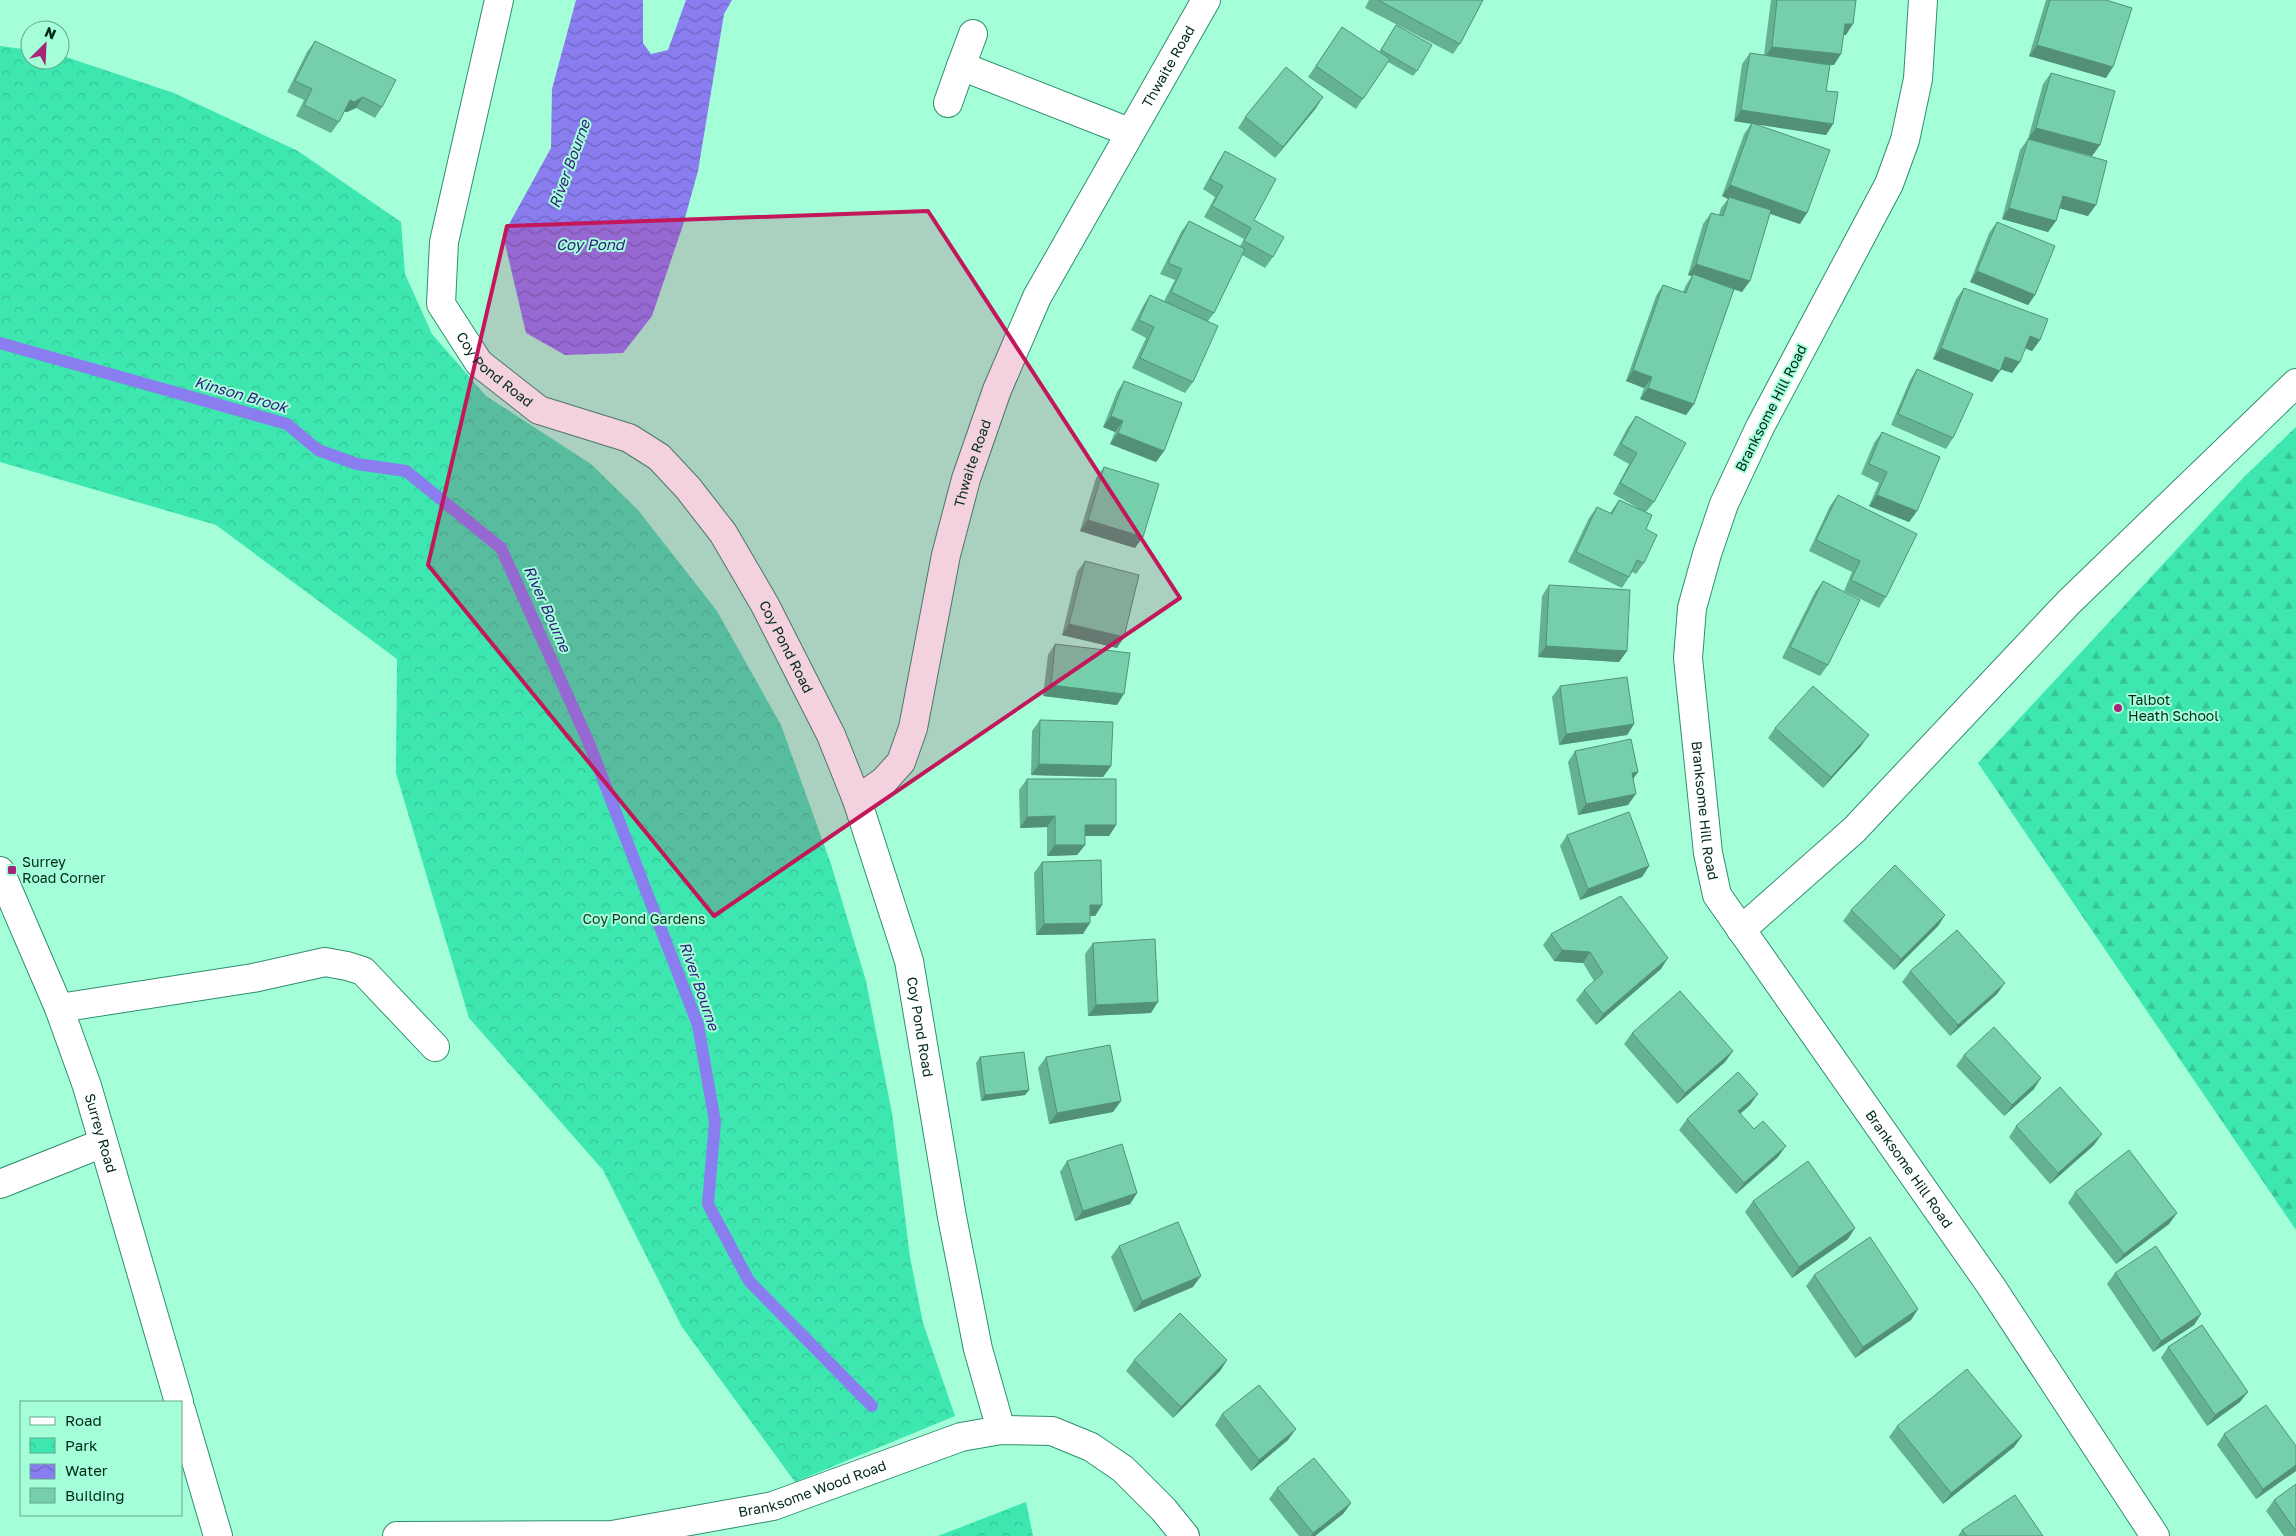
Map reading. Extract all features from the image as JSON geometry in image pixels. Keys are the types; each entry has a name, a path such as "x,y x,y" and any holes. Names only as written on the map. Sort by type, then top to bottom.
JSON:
{"street":[{"name":"Coy Pond Road","path":"499,0 444,242 441,304 479,363 539,410 630,438 659,457 688,488 723,533 765,605 831,735 857,800 909,961 952,1217 978,1349 1001,1430"},
{"name":"Thwaite Road","path":"857,800 884,781 901,762 913,728 946,555 966,479 997,390 1037,297 1129,132 1206,0"},
{"name":"Branksome Hill Road","path":"1923,0 1918,79 1905,140 1889,184 1866,231 1826,299 1760,427 1724,504 1707,554 1692,608 1688,658 1708,853 1717,895 1991,1286 2155,1536"},
{"path":"948,103 973,34"},
{"path":"961,66 1129,132"},
{"path":"1741,930 1854,830 2069,602 2296,384"},
{"name":"Surrey Road","path":"0,871 59,1008 87,1086 179,1401"},
{"path":"59,1008 254,978 325,962 363,971 435,1047"},
{"path":"0,1184 103,1143"},
{"path":"182,1413 218,1536"},
{"name":"Branksome Wood Road","path":"397,1536 622,1533 773,1506 961,1437 1001,1430 1052,1431 1091,1447 1123,1469 1164,1510 1186,1536"}],"highlighted area":[{"path":"928,211 1180,598 714,916 428,565 507,226"}],"green space":[{"name":"Coy Pond Gardens","path":"0,46 20,49 20,70 70,70 70,58 174,93 298,151 401,222 405,274 432,334 486,396 591,464 638,510 717,611 781,725 831,864 866,981 892,1113 910,1257 923,1323 955,1416 795,1482 682,1327 603,1170 469,1018 396,773 397,659 216,525 0,462"},
{"name":"Talbot Heath School","path":"2296,427 2296,1230 1978,763 2244,477"},
{"path":"1026,1502 1033,1536 938,1536"}],"water":[{"name":"Coy Pond","path":"576,0 643,0 643,43 651,54 668,50 686,0 732,0 724,14 698,171 683,225 652,316 623,353 565,355 526,333 503,235 551,148 552,89"}],"building":[{"path":"1378,0 1483,0 1460,44"},
{"path":"1777,0 1856,0 1853,24 1845,24 1841,54 1772,47"},
{"path":"2050,0 2106,0 2132,8 2113,67 2037,45"},
{"path":"1396,25 1432,45 1417,71 1381,50"},
{"path":"1342,27 1390,59 1363,99 1316,66"},
{"path":"315,41 396,80 382,107 363,97 354,102 350,100 339,122 304,105 312,89 295,81"},
{"path":"1750,53 1830,65 1826,91 1838,92 1833,124 1741,110"},
{"path":"1286,67 1323,97 1283,147 1245,117"},
{"path":"2051,73 2115,91 2100,145 2036,128"},
{"path":"1752,123 1830,150 1807,213 1730,185"},
{"path":"2028,139 2107,161 2096,205 2063,196 2056,221 2009,208"},
{"path":"1225,151 1276,179 1254,220 1284,237 1273,257 1244,241 1251,228 1212,206 1223,186 1210,179"},
{"path":"1729,197 1771,210 1750,281 1696,264 1711,213 1723,216"},
{"path":"1189,221 1245,249 1214,313 1171,292 1182,269 1168,263"},
{"path":"1997,222 2055,246 2035,295 1977,271"},
{"path":"1693,274 1734,289 1694,404 1648,388 1652,377 1633,370 1663,285 1686,293"},
{"path":"1964,288 2048,319 2040,340 2030,336 2020,362 2005,357 2000,371 1941,348"},
{"path":"1150,295 1218,326 1193,382 1140,358 1154,327 1139,320"},
{"path":"1917,369 1973,394 1953,438 1898,414"},
{"path":"1124,381 1182,403 1164,451 1118,433 1123,421 1111,416"},
{"path":"1636,416 1686,443 1654,502 1620,483 1637,453 1621,444"},
{"path":"1882,432 1940,457 1917,511 1877,495 1887,472 1869,464"},
{"path":"1104,467 1159,484 1143,537 1088,520"},
{"path":"1838,495 1917,534 1886,597 1851,580 1860,561 1816,540"},
{"path":"1619,500 1652,515 1646,529 1657,535 1644,563 1637,560 1629,577 1576,552 1597,507 1612,514"},
{"path":"1085,561 1139,575 1124,637 1069,624"},
{"path":"1823,581 1860,600 1828,665 1790,647"},
{"path":"1549,585 1630,590 1627,651 1546,646"},
{"path":"1055,644 1130,653 1124,694 1051,685"},
{"path":"1627,677 1634,724 1566,734 1560,686"},
{"path":"1813,686 1869,735 1831,777 1775,728"},
{"path":"1040,720 1113,722 1111,766 1039,764"},
{"path":"1631,739 1638,772 1632,773 1636,794 1586,804 1575,751"},
{"path":"1027,779 1116,779 1116,825 1085,825 1085,845 1055,845 1055,816 1027,817"},
{"path":"1629,812 1649,866 1588,889 1567,835"},
{"path":"1101,860 1102,905 1090,905 1090,923 1044,924 1042,862"},
{"path":"1895,865 1945,915 1901,959 1851,910"},
{"path":"1621,896 1668,958 1603,1014 1584,990 1603,973 1590,952 1562,950 1551,934"},
{"path":"1957,930 2005,983 1958,1025 1910,971"},
{"path":"1155,939 1158,1002 1096,1005 1093,943"},
{"path":"1680,991 1733,1051 1685,1093 1632,1033"},
{"path":"1994,1027 2041,1078 2012,1105 1964,1055"},
{"path":"1110,1045 1121,1101 1057,1113 1046,1057"},
{"path":"1024,1052 1029,1090 985,1095 980,1057"},
{"path":"1738,1072 1758,1094 1738,1111 1754,1129 1763,1121 1786,1146 1744,1183 1687,1119"},
{"path":"2060,1087 2102,1134 2058,1173 2016,1126"},
{"path":"1122,1144 1137,1193 1083,1211 1067,1161"},
{"path":"2129,1150 2177,1213 2124,1254 2075,1192"},
{"path":"1808,1161 1855,1228 1799,1267 1753,1201"},
{"path":"1178,1222 1201,1276 1142,1301 1119,1246"},
{"path":"1870,1237 1918,1309 1863,1347 1814,1275"},
{"path":"2156,1246 2201,1314 2161,1341 2115,1273"},
{"path":"1180,1313 1227,1360 1181,1407 1134,1360"},
{"path":"2202,1325 2248,1392 2215,1415 2168,1347"},
{"path":"1967,1369 2022,1436 1951,1493 1897,1426"},
{"path":"1259,1385 1296,1429 1259,1460 1222,1414"},
{"path":"2266,1405 2296,1446 2296,1465 2263,1489 2224,1434"},
{"path":"1314,1458 1351,1503 1313,1533 1277,1488"},
{"path":"2296,1484 2296,1531 2274,1500"},
{"path":"2015,1495 2043,1536 1967,1536 1962,1530"}],"waterway":[{"name":"River Bourne","path":"0,343 287,424 318,450 357,464 406,471 501,548 589,743 698,1025 715,1122 708,1204 749,1281 872,1406"}],"place":[{"name":"Talbot Heath School","path":"2118,708"},
{"name":"Surrey Road Corner","path":"12,870"}],"water label":[{"name":"Kinson Brook","path":"241,395"}]}
